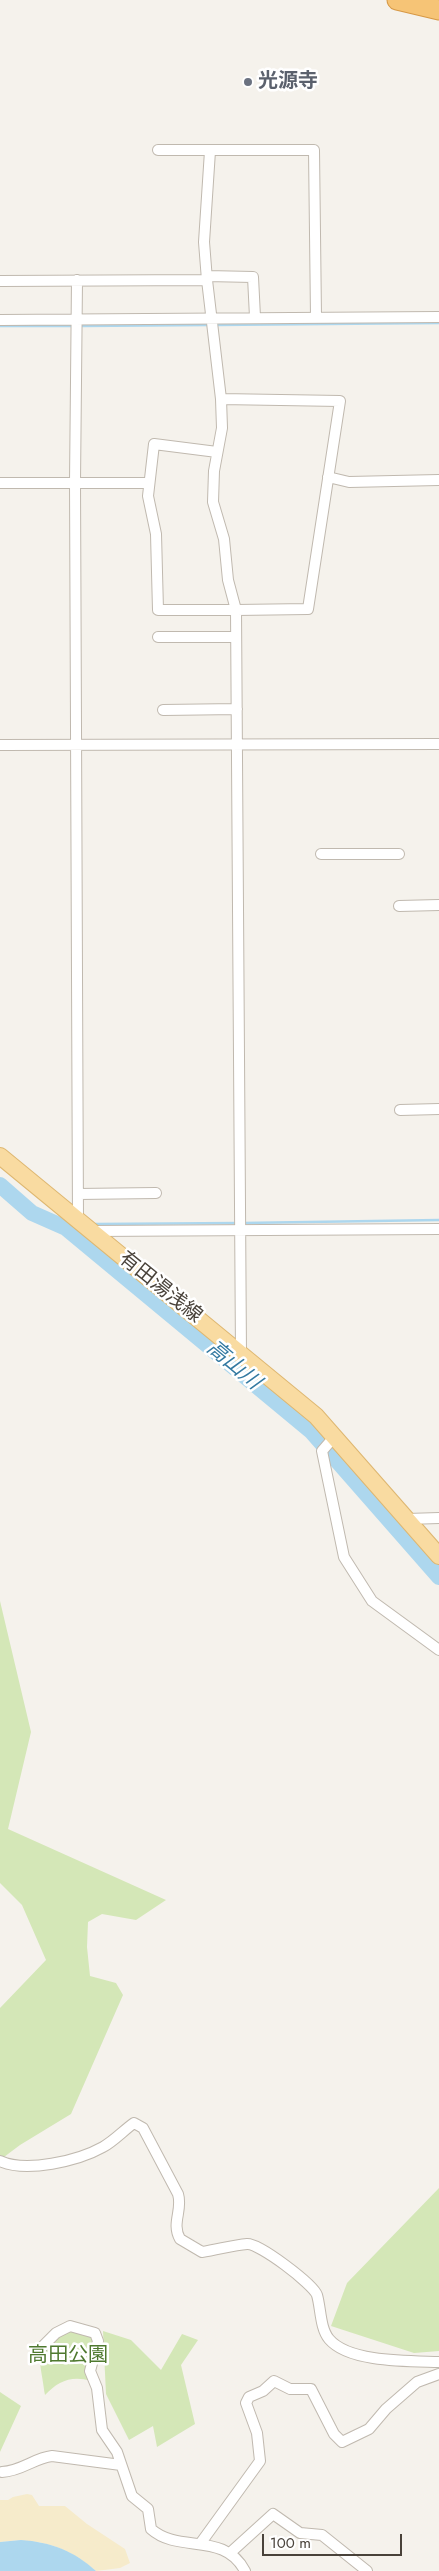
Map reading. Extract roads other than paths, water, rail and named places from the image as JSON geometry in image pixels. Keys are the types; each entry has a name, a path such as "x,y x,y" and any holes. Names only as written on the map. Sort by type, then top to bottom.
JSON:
{"highway":[{"path":"397,0 439,10"}],"main road":[{"name":"有田湯浅線","path":"0,1156 307,1408 335,1436 439,1556"}],"street":[{"path":"158,150 314,150 316,317"},
{"path":"210,151 204,242 221,399 222,428 217,452 213,502 222,530 228,580 236,610 241,1354"},
{"path":"0,280 253,277 255,318"},
{"path":"77,280 75,482 78,1220"},
{"path":"0,320 439,317"},
{"path":"217,452 154,444 148,496 156,534 158,610 308,609 340,401 221,399"},
{"path":"328,477 350,482 439,480"},
{"path":"0,482 149,483"},
{"path":"158,637 236,637"},
{"path":"163,710 237,709"},
{"path":"0,745 439,744"},
{"path":"321,854 399,854"},
{"path":"399,906 439,905"},
{"path":"400,1110 439,1109"},
{"path":"78,1194 156,1193"},
{"path":"91,1231 439,1229"},
{"path":"335,1436 322,1451 344,1556 372,1601 439,1650"},
{"path":"407,1519 439,1518"},
{"path":"0,2161 9,2165 35,2165 74,2159 104,2147 134,2123 143,2128 178,2194 181,2203 175,2222 180,2239 202,2252 249,2244 261,2249 314,2290 324,2329 329,2339 339,2347 378,2360 439,2362"},
{"path":"41,2348 56,2333 70,2326 80,2327 95,2333 98,2338 90,2371 96,2388 102,2430 116,2452 132,2496 148,2510 151,2529 176,2541 200,2544 230,2553 245,2571"},
{"path":"200,2544 260,2460 257,2433 246,2402 249,2397 263,2391 274,2381 290,2389 311,2389 334,2434 342,2442 369,2428 386,2408 417,2382 439,2374"},
{"path":"2,2472 20,2469 43,2458 52,2456 121,2465"},
{"path":"230,2553 273,2514 300,2533 322,2535 367,2571"}],"water":[{"path":"21,2540 52,2545 62,2549 79,2558 96,2571 0,2571 0,2542"}],"waterway":[{"path":"216,325 439,323"},
{"path":"81,326 210,325"},
{"path":"0,326 75,326"},
{"name":"高山川","path":"0,1185 32,1213 66,1228 311,1431 439,1577"},
{"path":"243,1223 439,1220"},
{"path":"95,1224 238,1223"},
{"name":"高山川","path":"66,1228 73,1227"}],"place":[{"name":"光源寺","path":"248,82"}],"park label":[{"name":"高田公園","path":"68,2356"}]}
